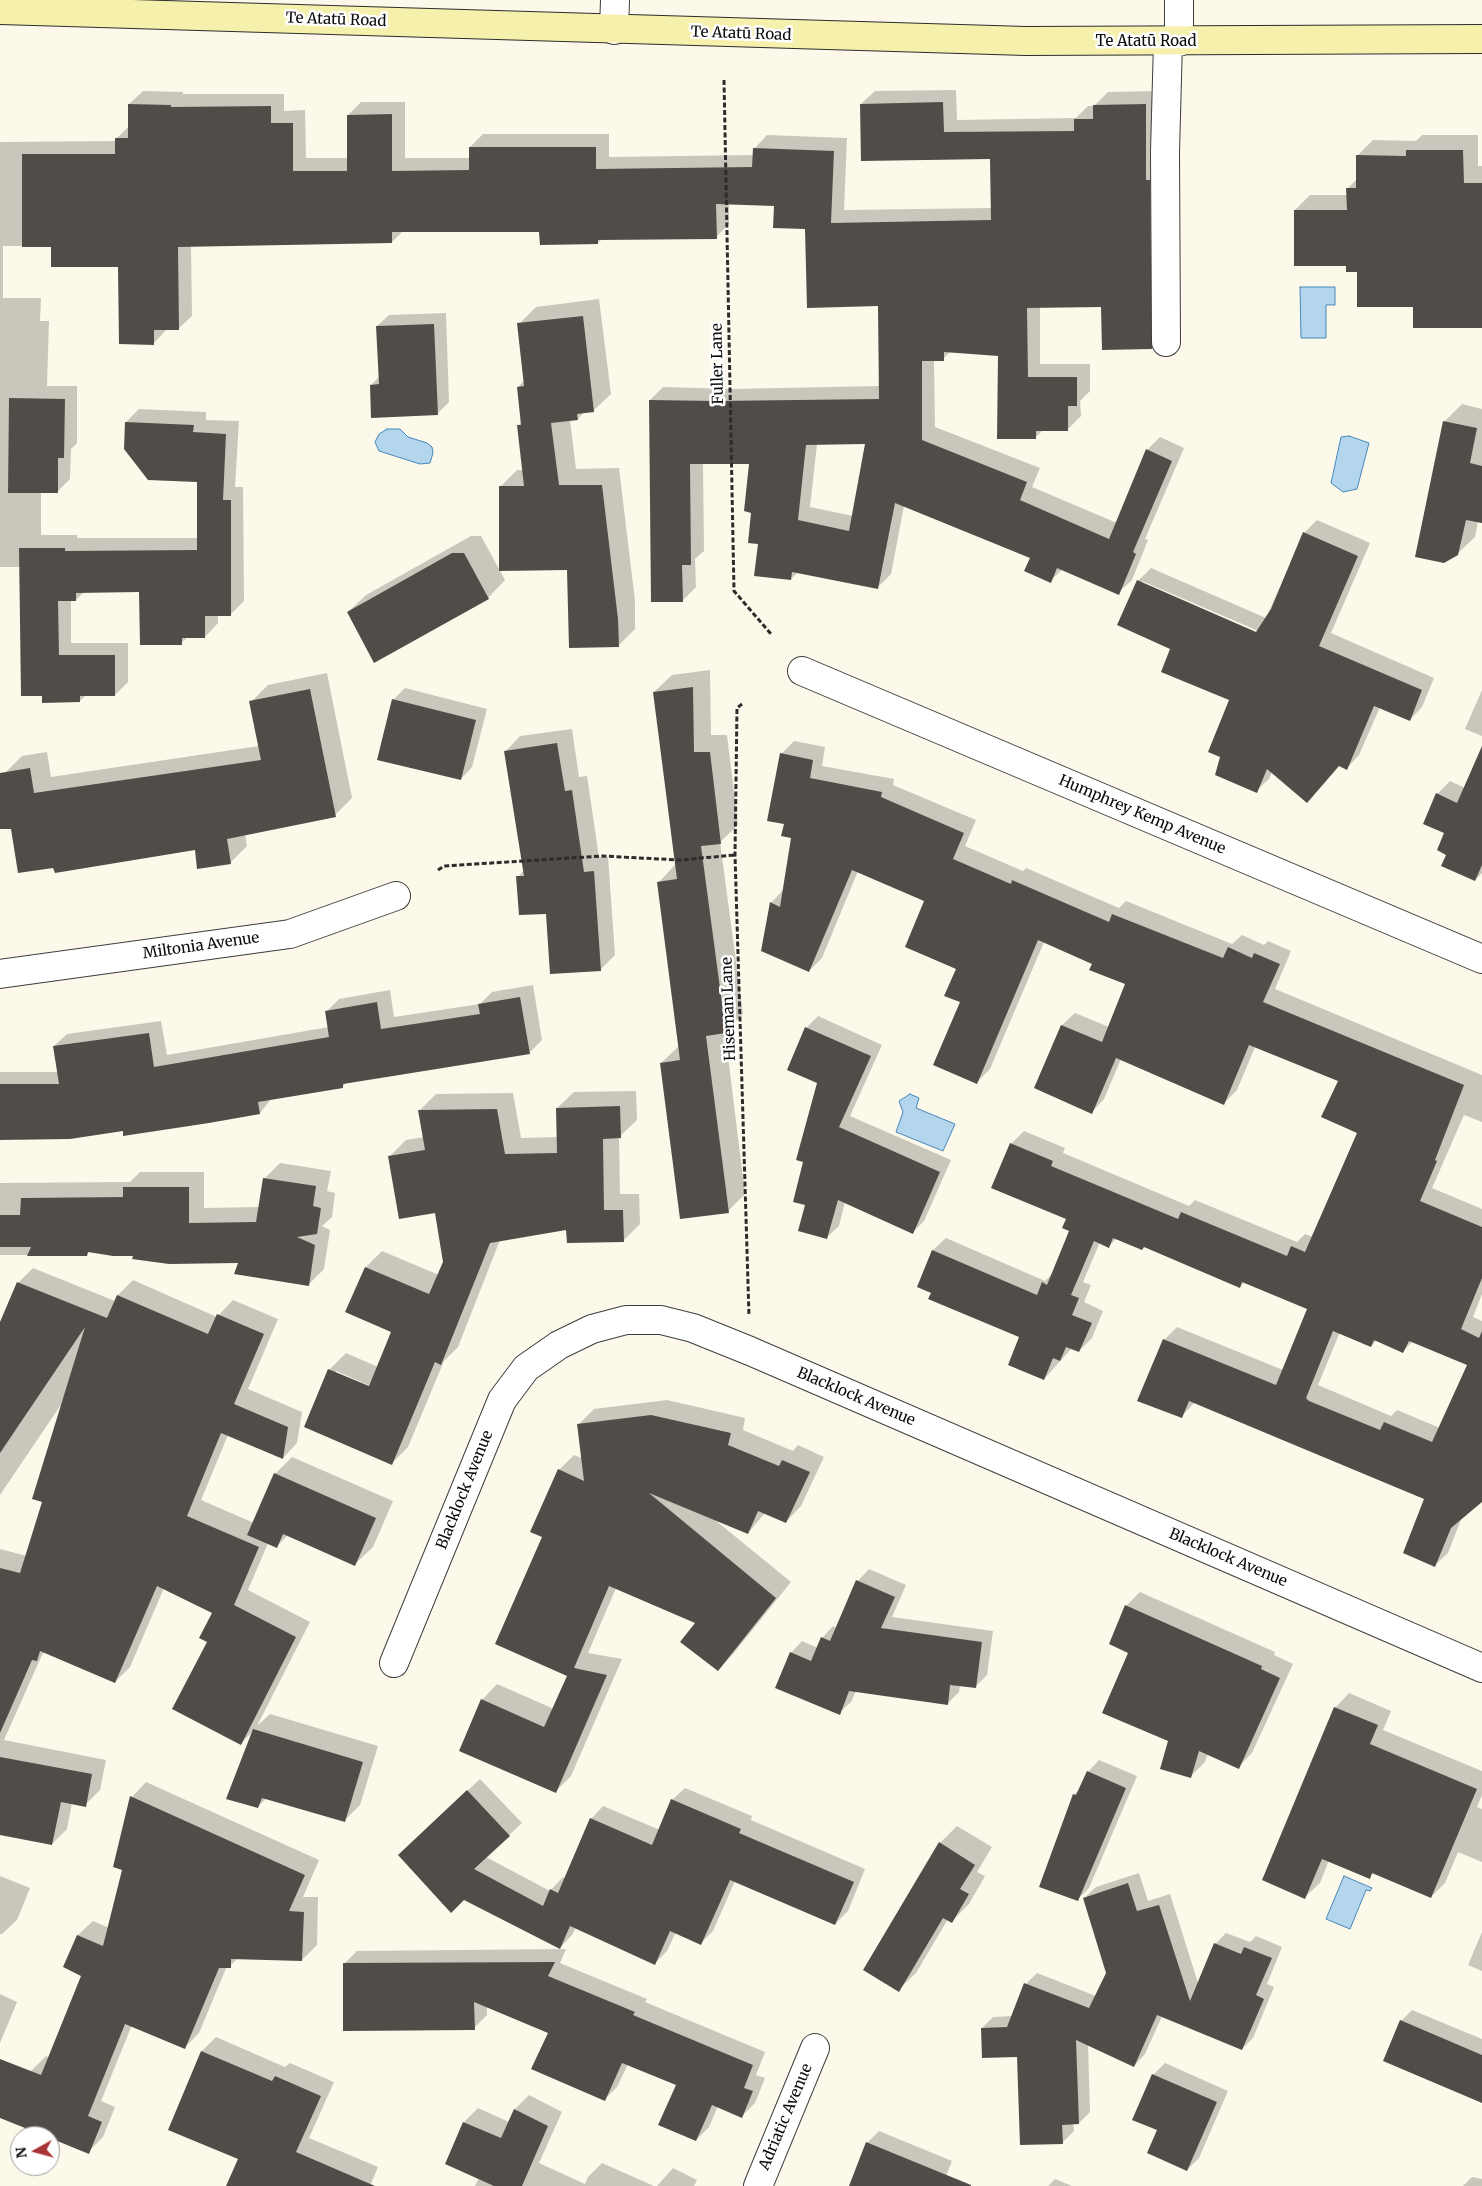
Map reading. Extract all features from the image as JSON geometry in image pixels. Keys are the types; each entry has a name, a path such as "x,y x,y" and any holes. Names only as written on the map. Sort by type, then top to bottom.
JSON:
{"main road":[{"name":"Te Atatū Road","path":"0,10 1026,41 1174,42 1482,39"}],"street":[{"path":"614,0 614,30"},
{"path":"1166,342 1165,145 1179,0"},
{"name":"Humphrey Kemp Avenue","path":"802,671 1482,959"},
{"name":"Miltonia Avenue","path":"0,974 290,934 396,896"},
{"name":"Blacklock Avenue","path":"394,1663 502,1400 526,1368 559,1345 592,1329 626,1320 661,1320 692,1328 750,1351 1482,1668"},
{"name":"Adriatic Avenue","path":"758,2186 815,2048"}],"path":[{"name":"Fuller Lane","path":"724,80 734,591 770,634"},
{"name":"Hiseman Lane","path":"742,704 737,708 735,855 749,1316"},
{"path":"438,870 444,866 602,856 680,860 735,855"}],"water":[{"path":"1300,287 1335,287 1335,305 1326,305 1326,338 1301,338"},
{"path":"387,429 400,429 408,437 427,443 432,447 433,453 430,463 420,464 379,451 375,442 379,434"},
{"path":"1349,436 1369,443 1357,489 1343,492 1331,483 1341,437"},
{"path":"910,1094 919,1098 916,1108 955,1124 943,1151 896,1132 903,1112 899,1101"},
{"path":"1344,1876 1372,1888 1370,1891 1366,1890 1350,1929 1326,1919"}],"building":[{"path":"943,102 944,132 1074,131 1074,119 1093,119 1093,105 1146,104 1146,180 1150,180 1152,349 1102,350 1101,307 1027,308 1028,377 1077,377 1077,406 1068,406 1068,431 1036,431 1036,439 997,439 998,356 944,352 944,361 922,361 922,440 1027,482 1020,500 1109,539 1146,449 1172,461 1133,552 1136,554 1119,595 1057,568 1051,583 1024,571 1030,558 895,503 878,589 792,572 791,580 754,576 758,544 748,543 751,513 744,511 749,464 690,464 691,565 682,565 683,602 651,602 649,400 879,399 878,306 807,308 805,229 773,228 774,206 716,204 717,239 598,240 598,244 540,245 539,232 392,232 392,243 178,247 179,330 154,330 154,345 119,344 118,267 51,267 51,247 22,247 22,154 115,154 115,138 128,138 128,104 171,105 171,107 271,106 271,123 293,123 293,171 347,171 347,115 392,114 392,171 469,170 469,147 596,147 596,169 752,167 753,148 834,151 831,223 991,220 990,159 861,161 860,104","holes":["865,444 849,531 798,520 806,445"]},
{"path":"1406,150 1463,150 1464,183 1482,183 1482,328 1413,328 1413,307 1357,307 1357,272 1346,272 1346,266 1294,266 1294,210 1347,210 1346,188 1356,188 1356,155 1406,156"},
{"path":"583,316 594,412 577,414 578,420 551,423 559,485 602,485 618,619 619,647 569,648 567,570 499,571 499,486 524,486 517,425 521,425 517,387 524,386 517,323"},
{"path":"434,324 438,415 371,418 370,385 379,384 376,326"},
{"path":"9,398 65,399 64,458 58,458 58,493 8,493"},
{"path":"1443,421 1477,428 1470,463 1482,466 1482,523 1466,520 1458,555 1444,563 1415,557"},
{"path":"125,422 194,425 193,432 226,434 223,500 231,500 231,616 205,616 205,638 182,638 182,645 140,645 139,592 76,593 76,601 58,601 59,655 115,655 115,696 80,696 80,702 42,703 42,696 21,696 19,548 65,548 65,551 197,550 197,482 148,480 124,449"},
{"path":"1303,532 1358,556 1319,646 1422,690 1410,721 1374,706 1347,770 1339,766 1307,803 1267,769 1257,793 1215,775 1220,757 1208,752 1229,700 1161,672 1170,649 1117,625 1137,580 1256,632 1271,609"},
{"path":"452,553 464,553 489,599 374,663 347,612"},
{"path":"693,687 694,752 710,752 721,844 701,846 726,1033 706,1036 729,1213 680,1219 660,1063 680,1060 657,882 677,879 653,692"},
{"path":"310,689 336,817 227,839 231,864 197,869 195,850 55,873 53,868 18,873 11,829 0,829 0,773 30,768 34,793 261,760 249,701"},
{"path":"392,699 476,720 461,780 377,760"},
{"path":"557,743 565,791 572,790 584,872 594,871 601,971 550,974 546,914 519,915 516,876 524,876 504,751"},
{"path":"1482,746 1482,865 1475,881 1441,866 1446,855 1437,850 1444,833 1423,824 1436,793 1457,803"},
{"path":"780,753 813,760 810,778 882,792 881,797 964,833 953,859 1011,884 1012,880 1109,922 1112,914 1223,958 1228,947 1252,958 1254,953 1280,964 1263,1002 1464,1085 1435,1160 1437,1161 1420,1201 1482,1227 1482,1278 1461,1329 1479,1338 1482,1331 1482,1502 1451,1528 1435,1567 1403,1553 1424,1499 1189,1401 1182,1418 1137,1401 1163,1339 1276,1385 1307,1309 1242,1282 1240,1288 1144,1247 1142,1250 1113,1238 1109,1248 1094,1241 1071,1295 1079,1298 1072,1315 1092,1323 1079,1352 1066,1347 1060,1361 1053,1358 1044,1380 1008,1365 1019,1337 928,1299 931,1293 917,1287 932,1250 1037,1295 1042,1282 1047,1285 1069,1231 1062,1228 1066,1219 991,1188 1010,1143 1053,1161 1051,1166 1178,1219 1181,1212 1287,1256 1291,1246 1305,1252 1357,1133 1321,1117 1338,1081 1249,1045 1224,1105 1116,1058 1092,1114 1034,1088 1061,1025 1102,1042 1125,984 1089,970 1092,964 1038,940 977,1084 933,1065 960,1002 944,996 956,969 905,947 924,901 852,870 809,972 761,951 770,902 780,907 791,838 781,836 784,824 767,821","holes":["1333,1331 1371,1347 1374,1340 1403,1353 1409,1341 1467,1365 1432,1442 1384,1422 1380,1430 1309,1401 1306,1398"]},
{"path":"520,997 530,1054 343,1084 343,1088 258,1102 260,1114 209,1123 123,1136 123,1131 70,1139 0,1140 0,1084 59,1084 53,1046 149,1033 154,1067 329,1037 325,1011 377,1002 381,1029 480,1014 478,1004"},
{"path":"805,1027 871,1056 839,1127 940,1172 913,1234 838,1200 827,1239 798,1231 805,1205 793,1202 803,1162 796,1160 817,1083 787,1070"},
{"path":"620,1106 621,1138 603,1139 604,1210 623,1210 624,1242 567,1243 566,1230 490,1243 441,1365 435,1362 392,1465 304,1427 328,1369 369,1386 391,1332 345,1312 365,1267 429,1294 443,1262 435,1213 399,1219 388,1156 425,1150 418,1110 497,1109 505,1154 557,1153 556,1108"},
{"path":"263,1178 316,1186 313,1206 321,1208 317,1234 297,1237 315,1245 309,1286 234,1274 238,1263 169,1264 132,1259 133,1256 113,1256 88,1252 87,1256 27,1256 31,1247 0,1247 0,1215 20,1215 21,1198 123,1197 123,1187 189,1187 189,1223 256,1222"},
{"path":"17,1282 107,1318 117,1295 208,1334 217,1314 264,1334 234,1404 288,1427 283,1459 221,1433 187,1516 259,1547 234,1605 296,1637 241,1745 172,1709 207,1642 199,1638 212,1613 157,1586 115,1683 40,1651 37,1661 32,1660 0,1733 0,1568 20,1573 42,1502 32,1499 85,1327 0,1453 0,1322"},
{"path":"651,1415 731,1433 728,1445 779,1466 782,1460 810,1472 786,1523 758,1511 748,1534 649,1493 776,1598 718,1671 680,1642 695,1623 609,1586 574,1668 607,1675 556,1793 459,1751 481,1699 544,1727 567,1676 495,1644 542,1537 530,1532 558,1469 584,1481 577,1424"},
{"path":"274,1473 376,1518 355,1566 283,1534 277,1548 247,1535"},
{"path":"856,1580 895,1597 881,1628 982,1642 976,1688 950,1685 948,1705 849,1691 840,1715 775,1688 790,1652 811,1661 821,1637 830,1641"},
{"path":"1125,1605 1262,1666 1261,1669 1280,1678 1239,1769 1199,1751 1191,1778 1160,1769 1168,1741 1102,1713 1128,1653 1109,1644"},
{"path":"1334,1707 1378,1725 1370,1744 1477,1789 1431,1898 1372,1873 1370,1879 1322,1859 1305,1899 1262,1880"},
{"path":"253,1729 363,1762 345,1822 262,1798 258,1808 226,1799"},
{"path":"0,1757 92,1774 86,1807 61,1802 52,1845 0,1835"},
{"path":"1087,1771 1126,1788 1078,1901 1039,1887 1073,1794 1076,1795"},
{"path":"467,1790 510,1836 474,1869 543,1906 550,1889 558,1893 590,1818 652,1845 671,1799 741,1829 739,1833 854,1882 835,1925 730,1880 701,1945 670,1931 655,1965 570,1926 560,1949 464,1900 451,1913 398,1855"},
{"path":"130,1796 305,1875 289,1911 304,1912 302,1961 231,1959 231,1968 219,1968 185,2049 125,2024 88,2116 102,2122 89,2154 60,2142 60,2126 20,2126 0,2118 0,2059 41,2075 81,1976 63,1967 77,1935 103,1946 122,1870 113,1867"},
{"path":"939,1842 975,1865 960,1889 969,1894 952,1923 943,1918 899,1992 863,1970"},
{"path":"1128,1883 1137,1911 1159,1905 1190,2001 1214,1943 1241,1954 1244,1947 1272,1958 1256,1995 1264,1999 1242,2050 1157,2015 1134,2067 1076,2040 1079,2124 1062,2125 1063,2144 1020,2145 1017,2057 982,2058 981,2028 1007,2027 1024,1983 1089,2008 1106,1973 1083,1898"},
{"path":"555,1962 548,1976 635,2012 633,2015 753,2065 744,2088 753,2091 742,2118 712,2105 696,2141 658,2125 676,2085 622,2063 605,2101 531,2069 548,2033 474,2002 475,2030 343,2031 343,1963"},
{"path":"1400,2020 1482,2055 1482,2103 1383,2061"},
{"path":"201,2051 272,2081 275,2076 321,2096 296,2152 375,2186 226,2186 238,2159 168,2130"},
{"path":"1152,2074 1217,2102 1187,2171 1147,2153 1157,2130 1132,2120"},
{"path":"514,2109 548,2126 522,2186 494,2186 445,2164 463,2122 501,2138"},
{"path":"866,2142 971,2185 971,2186 849,2186"}]}
